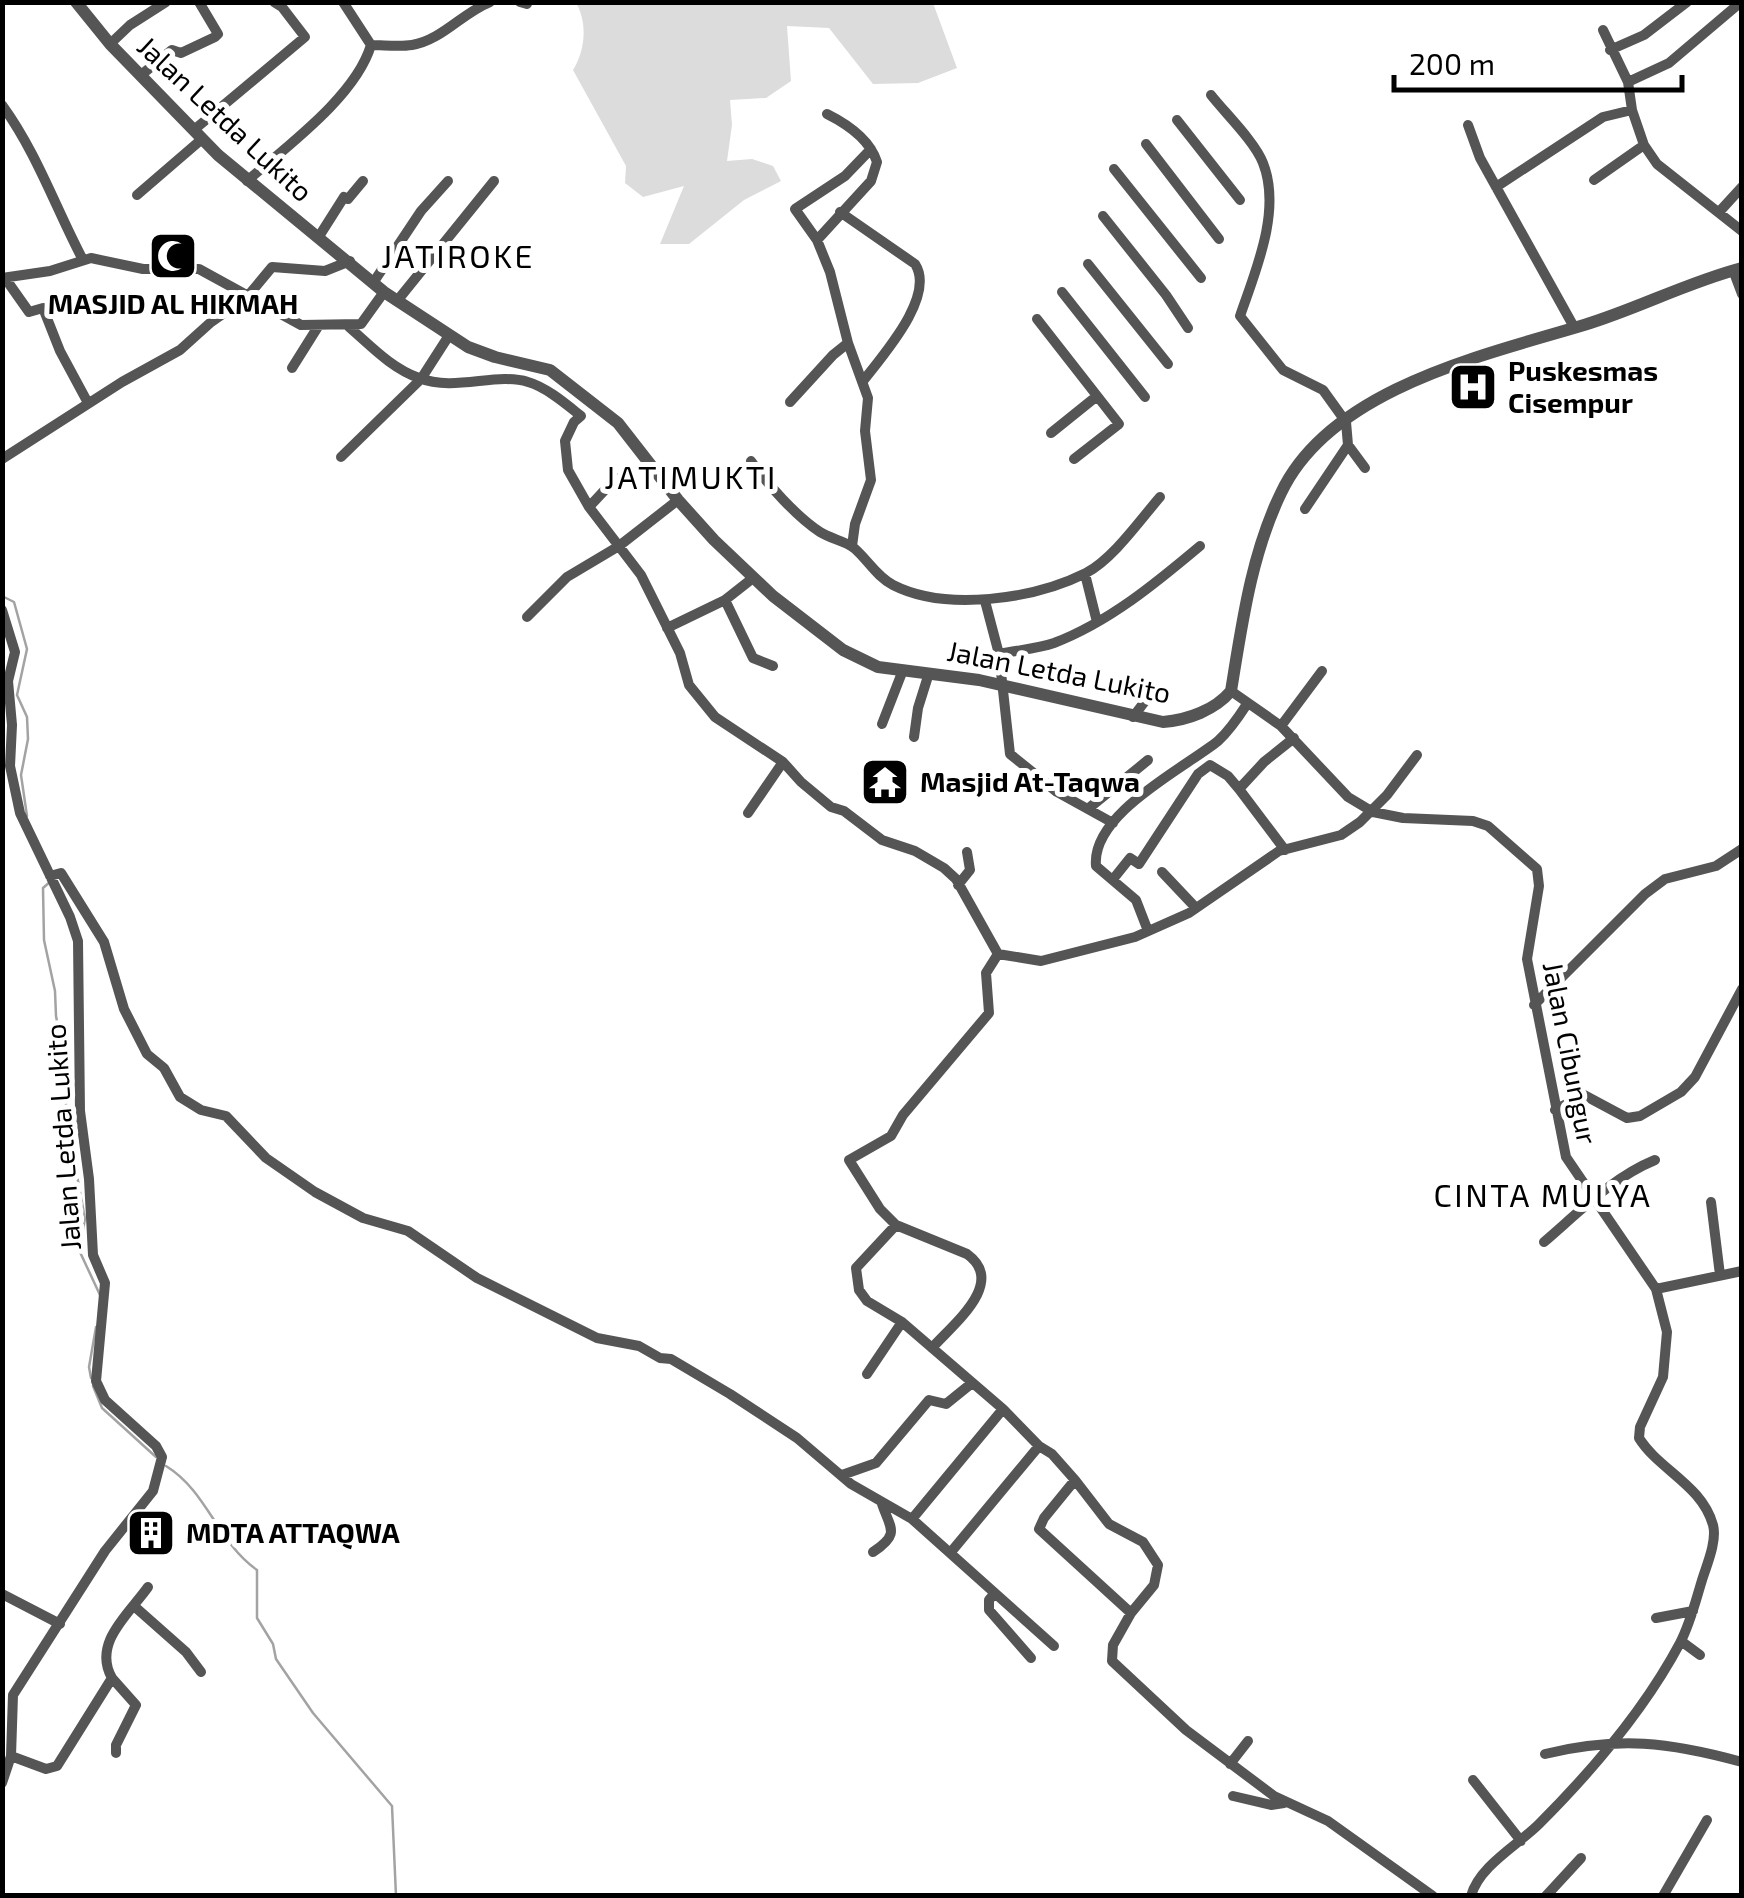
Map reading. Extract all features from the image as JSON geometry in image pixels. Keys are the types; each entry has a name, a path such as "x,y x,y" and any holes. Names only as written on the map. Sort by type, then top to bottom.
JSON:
{"street":[{"name":"Jalan Letda Lukito","path":"76,2 110,44 247,181 350,261 378,288 448,336 495,357 541,366 564,378 630,436 678,500 753,578 843,650 867,663 1002,685 1163,722 1183,720 1224,700 1231,691"},
{"path":"110,44 130,25 166,2"},
{"path":"141,75 172,50 180,53 215,38 215,26 200,2"},
{"path":"136,195 304,37 274,2"},
{"path":"247,181 344,91 366,62 371,45 343,2"},
{"path":"371,45 413,45 429,40 471,10 490,2"},
{"path":"1610,50 1644,36 1688,2"},
{"path":"1628,82 1669,63 1741,2"},
{"path":"1603,30 1628,82 1632,110 1644,144 1670,177 1742,230"},
{"path":"1211,94 1263,162 1268,188 1266,230 1240,316 1283,370 1323,390 1346,422 1348,444 1365,468"},
{"path":"2,104 53,192 59,214 83,260"},
{"path":"1496,188 1604,117 1632,110"},
{"path":"818,240 876,172 877,162 871,149 843,121 826,114"},
{"path":"1177,120 1240,200"},
{"path":"1468,126 1496,188 1574,327"},
{"path":"1146,144 1219,239"},
{"path":"1594,180 1644,144"},
{"path":"852,546 855,524 871,480 865,431 868,398 818,240 795,209 845,176 871,149"},
{"path":"1114,169 1200,278"},
{"path":"88,404 42,308 29,312 4,278 83,260 106,259 143,269 198,269 301,325 349,327 361,324 421,211 448,180"},
{"path":"318,238 344,197 348,199 364,181"},
{"path":"396,301 494,181"},
{"path":"1720,211 1742,187"},
{"path":"840,212 915,264 921,274 912,310 863,380"},
{"path":"1176,312 1103,216 1119,244 1188,328"},
{"path":"2,458 180,350 247,296 272,267 325,270 350,261"},
{"path":"1088,264 1168,364"},
{"path":"1373,812 1348,797 1282,726 1231,691 1252,570 1282,490 1300,461 1321,440 1386,394 1469,358 1574,327 1737,270 1742,294"},
{"path":"1062,292 1145,397"},
{"path":"1037,319 1119,424 1074,460"},
{"path":"292,368 320,325"},
{"path":"349,327 387,361 421,379 454,385 523,380 581,416"},
{"path":"341,457 421,379 448,336"},
{"path":"790,402 848,343"},
{"path":"1051,432 1097,396"},
{"path":"590,401 565,441 568,470 588,508 641,575 680,653 689,684 715,717 783,762 832,807 844,810 882,840 944,868 998,954"},
{"path":"1305,510 1348,444"},
{"path":"751,461 814,528 852,546 874,571 894,585 914,592 985,601 1018,596 1085,574 1122,542 1160,497"},
{"path":"588,508 616,478"},
{"path":"527,617 567,577 619,546 678,500"},
{"path":"999,654 1052,643 1096,622 1167,574 1200,546"},
{"path":"1085,574 1096,622"},
{"path":"667,628 725,600 753,578"},
{"path":"725,600 752,658 773,666"},
{"path":"985,601 999,654 1010,754 1057,792 1113,823"},
{"name":"Jalan Letda Lukito","path":"2,610 15,652 8,681 8,728 10,766 20,814 54,877 78,941 80,1112 94,1255 105,1282 96,1381 106,1400 156,1446 161,1462 153,1490 105,1551 14,1696 11,1756 2,1783"},
{"path":"882,724 903,670"},
{"path":"1282,726 1322,671"},
{"path":"914,737 929,673"},
{"path":"1133,717 1155,688"},
{"path":"1148,931 1136,900 1096,866 1095,852 1113,823 1136,798 1222,737 1247,704"},
{"path":"1239,789 1294,738"},
{"path":"998,954 1042,961 1148,931 1196,908 1279,851 1341,835 1373,812 1417,756"},
{"path":"1090,808 1148,760"},
{"path":"748,814 783,762"},
{"path":"1114,878 1130,858 1139,864 1198,774 1210,765 1228,776 1286,850"},
{"name":"Jalan Cibungur","path":"1373,812 1403,818 1473,820 1488,826 1531,861 1539,886 1527,960 1566,1157 1656,1289"},
{"path":"882,840 892,828"},
{"path":"1534,1004 1645,894 1665,880 1716,866 1742,849"},
{"path":"958,885 970,870 967,852"},
{"path":"1162,872 1196,908"},
{"path":"54,877 104,942 124,1009 147,1054 164,1068 180,1097 201,1110 226,1116 244,1138 290,1176 364,1218 396,1226 421,1238 478,1278 597,1338 638,1346 691,1370 798,1438 882,1504 912,1519 1054,1646"},
{"path":"932,1348 981,1292 983,1275 967,1254 896,1224 880,1210 848,1160 891,1136 903,1114 989,1013 986,973 998,954"},
{"path":"1554,1110 1584,1095 1617,1114 1640,1116 1682,1092 1695,1077 1742,989"},
{"path":"1544,1242 1595,1198 1655,1160"},
{"path":"1710,1202 1720,1274"},
{"path":"896,1224 856,1268 859,1290 867,1301 902,1322 1003,1408 1039,1446 1052,1454 1110,1524 1144,1542 1158,1565 1154,1585 1131,1613 1110,1651 1112,1661 1186,1730 1284,1804 1328,1821 1433,1896"},
{"path":"1470,1896 1480,1878 1522,1841 1613,1741 1681,1641 1694,1611 1714,1530 1708,1512 1693,1492 1639,1438 1667,1357 1667,1332 1656,1289 1742,1271"},
{"path":"867,1374 902,1322"},
{"path":"842,1475 876,1463 928,1400 946,1404 972,1383"},
{"path":"912,1519 1003,1408"},
{"path":"950,1552 1039,1446"},
{"path":"1075,1480 1040,1524 1041,1534 1131,1613"},
{"path":"874,1552 892,1533 893,1524 882,1504"},
{"path":"1158,1565 1173,1566"},
{"path":"116,1753 116,1745 136,1705 112,1678 105,1664 105,1651 113,1632 148,1586"},
{"path":"2,1594 60,1624"},
{"path":"994,1594 989,1610 1031,1658"},
{"path":"134,1606 186,1652 202,1672"},
{"path":"1656,1618 1694,1611"},
{"path":"1681,1641 1700,1655"},
{"path":"11,1756 46,1769 58,1766 112,1678"},
{"path":"1230,1764 1248,1741"},
{"path":"1545,1754 1613,1741 1690,1749 1741,1762"},
{"path":"1474,1780 1522,1841"},
{"path":"1232,1796 1284,1804"},
{"path":"1663,1896 1707,1820"},
{"path":"1546,1896 1581,1858"}],"shaded area":[{"path":"576,3 933,3 957,68 918,83 873,84 829,28 787,26 791,81 766,98 730,100 732,125 727,161 752,159 773,166 781,181 744,200 689,244 660,244 684,186 643,197 625,183 626,166 573,70 584,37"}],"waterway":[{"path":"2,596 14,602 27,649 17,695 27,717 28,739 21,775 27,816"},
{"path":"51,881 43,888 44,940 66,1070 66,1116 85,1219 79,1250 100,1295"},
{"path":"91,1378 89,1367 96,1327"},
{"path":"93,1386 102,1408 156,1457"},
{"path":"166,1466 192,1489 232,1546 257,1570 257,1618 273,1644 276,1659 313,1713 392,1806 396,1896"}],"place":[{"name":"MASJID AL HIKMAH","path":"173,256"},
{"name":"Puskesmas Cisempur","path":"1473,387"},
{"name":"Masjid At-Taqwa","path":"885,782"},
{"name":"MDTA ATTAQWA","path":"151,1533"}],"district":[{"name":"JATIROKE","path":"458,257"},
{"name":"JATIMUKTI","path":"691,478"},
{"name":"CINTA MULYA","path":"1543,1196"}]}
